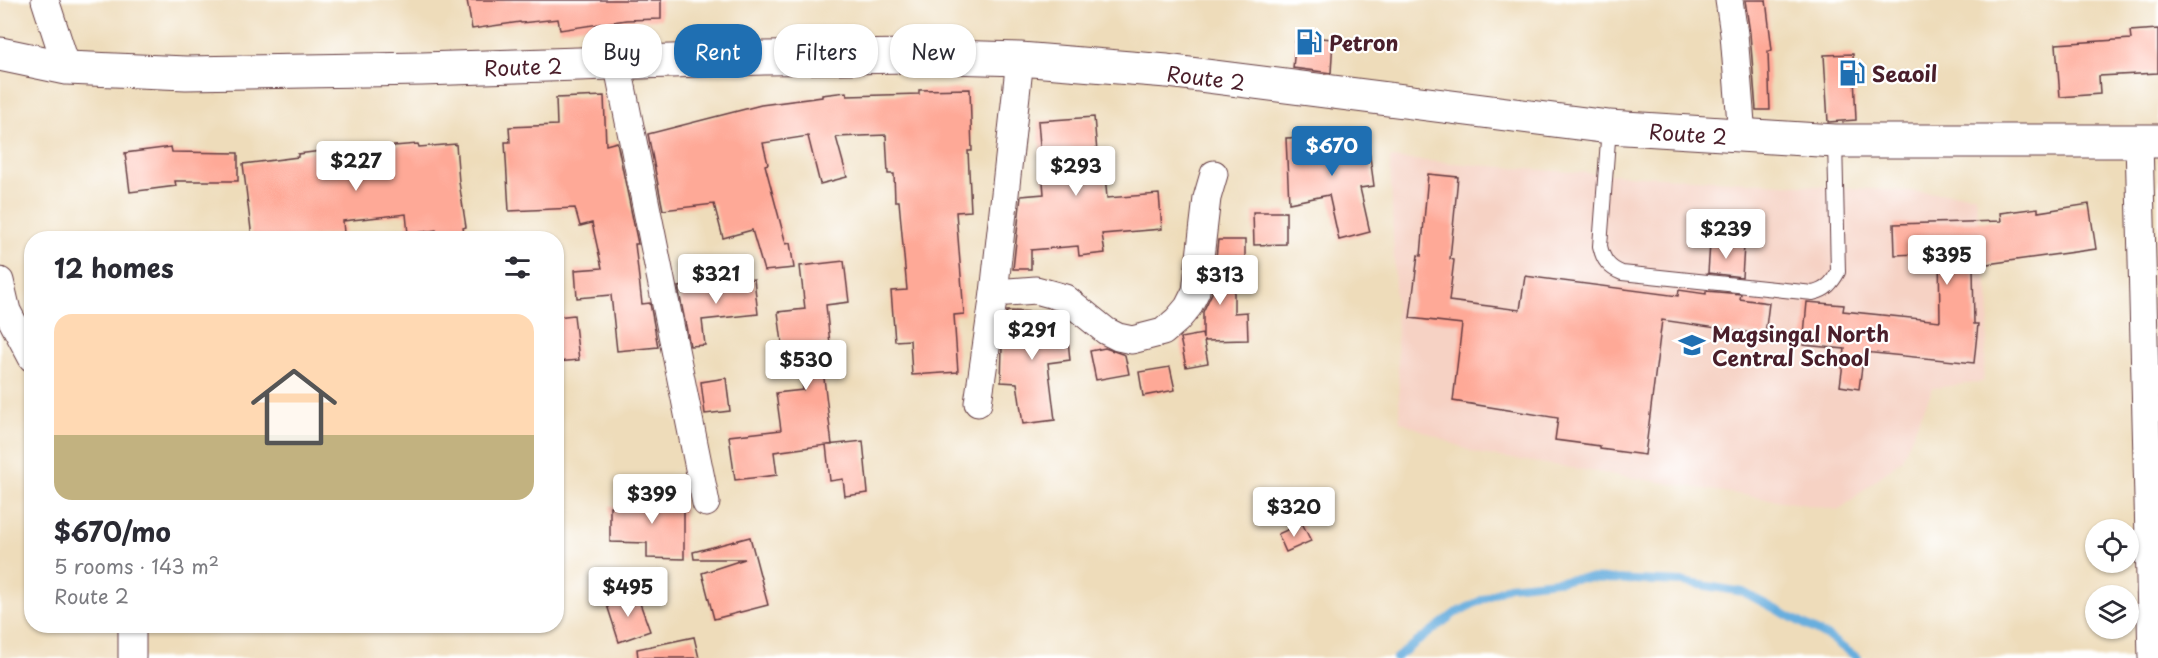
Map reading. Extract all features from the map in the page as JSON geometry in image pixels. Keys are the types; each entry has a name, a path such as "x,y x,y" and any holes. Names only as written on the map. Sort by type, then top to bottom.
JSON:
{"highway":[{"name":"Route 2","path":"0,54 67,68 186,73 422,69 582,63"},
{"name":"Route 2","path":"662,60 913,56 1020,59 1167,71 1609,128 1834,141 2148,141"}],"street":[{"path":"45,0 67,68"},
{"path":"1729,0 1742,136"},
{"path":"978,403 994,293 1020,59"},
{"path":"620,78 706,502"},
{"path":"2148,141 2152,658"},
{"path":"994,293 1036,290 1065,298 1106,331 1118,337 1132,340 1163,332 1188,307 1196,291 1207,198 1214,174"},
{"path":"0,281 7,311 24,346"},
{"path":"132,633 132,658"}],"lane":[{"path":"1609,128 1600,246 1602,255 1614,270 1622,273 1813,293 1826,289 1838,272 1834,141"}],"shaded area":[{"name":"Magsingal North Central School","path":"1390,158 1555,171 1975,195 1990,308 1983,382 1933,388 1902,459 1839,510 1475,453 1400,421"}],"building":[{"path":"467,0 661,0 661,19 582,24 582,27 560,30 558,19 472,29"},
{"path":"1745,0 1766,0 1772,50 1768,51 1770,110 1756,110"},
{"path":"2158,29 2158,73 2099,76 2100,94 2060,97 2056,44 2131,39 2130,31"},
{"path":"1296,36 1333,39 1331,73 1293,68"},
{"path":"1853,54 1856,120 1828,122 1824,55"},
{"path":"970,89 972,151 968,151 971,211 956,212 964,314 954,315 958,372 912,375 910,340 895,341 891,291 907,290 899,201 895,201 894,174 888,174 886,135 836,137 847,177 820,184 808,136 763,143 768,164 765,165 786,244 790,243 794,268 764,271 752,230 723,238 714,204 663,210 648,134 761,105 822,97 822,95 846,92 847,96 919,94 919,90"},
{"path":"604,96 606,145 617,142 638,244 635,244 642,304 650,303 658,347 617,351 611,295 577,298 575,270 602,268 592,223 580,226 575,208 509,211 505,142 510,142 509,127 557,125 556,98"},
{"path":"1094,117 1098,164 1104,163 1107,198 1159,194 1162,229 1102,234 1105,253 1079,256 1078,246 1031,250 1031,269 1013,269 1021,196 1044,194 1038,121"},
{"path":"1367,135 1374,186 1360,188 1370,232 1339,240 1329,195 1289,203 1286,138"},
{"path":"456,144 466,227 463,228 464,231 408,231 406,214 343,221 344,231 251,231 243,164 298,157 298,154 321,151 322,160 383,153 382,147"},
{"path":"171,147 172,152 238,153 238,181 175,181 176,186 130,192 125,153"},
{"path":"1428,174 1458,177 1450,259 1454,260 1449,301 1520,310 1525,276 1678,296 1679,290 1706,294 1706,291 1741,294 1740,299 1769,303 1765,335 1662,320 1645,455 1555,440 1558,418 1453,401 1462,324 1410,318 1418,255 1421,256"},
{"path":"2089,204 2096,249 1973,266 1974,324 1978,324 1974,363 1864,352 1859,389 1840,386 1845,349 1803,345 1807,302 1844,305 1843,311 1940,321 1939,253 1895,255 1894,224 2001,221 2000,213 2038,208 2038,212"},
{"path":"1253,212 1286,212 1286,244 1254,245"},
{"path":"1218,240 1245,240 1245,270 1234,270 1234,313 1247,312 1248,340 1204,341 1208,363 1186,367 1180,338 1202,334 1203,339 1203,312 1212,293"},
{"path":"1710,243 1744,246 1742,277 1708,273"},
{"path":"844,261 849,302 826,305 830,344 820,345 832,444 863,441 868,493 845,496 843,479 830,481 826,445 774,452 777,475 735,480 729,436 781,430 776,393 803,390 797,348 783,350 778,312 805,309 800,266"},
{"path":"754,279 758,314 702,320 705,345 690,346 678,287"},
{"path":"1007,311 1035,312 1035,316 1056,313 1060,341 1068,340 1070,360 1048,363 1055,420 1023,424 1017,383 1001,382 1002,347"},
{"path":"574,315 579,360 564,361 564,316"},
{"path":"1105,348 1125,355 1129,374 1096,380 1090,351"},
{"path":"1170,367 1175,390 1143,396 1139,372"},
{"path":"726,378 730,411 705,414 701,382"},
{"path":"647,492 684,492 684,559 647,558 647,543 610,542 610,506 647,506"},
{"path":"1302,523 1311,541 1286,552 1278,534"},
{"path":"750,537 768,605 714,619 702,573 745,559 694,559 693,552"},
{"path":"637,595 650,631 619,642 607,605"},
{"path":"694,637 699,658 638,658 637,649"}],"waterway":[{"path":"1396,658 1454,614 1509,586 1584,578 1683,582 1743,592 1828,637 1858,658"}],"place":[{"name":"Petron","path":"1309,42"},
{"name":"Seaoil","path":"1852,73"},
{"name":"Magsingal North Central School","path":"1692,345"}]}
